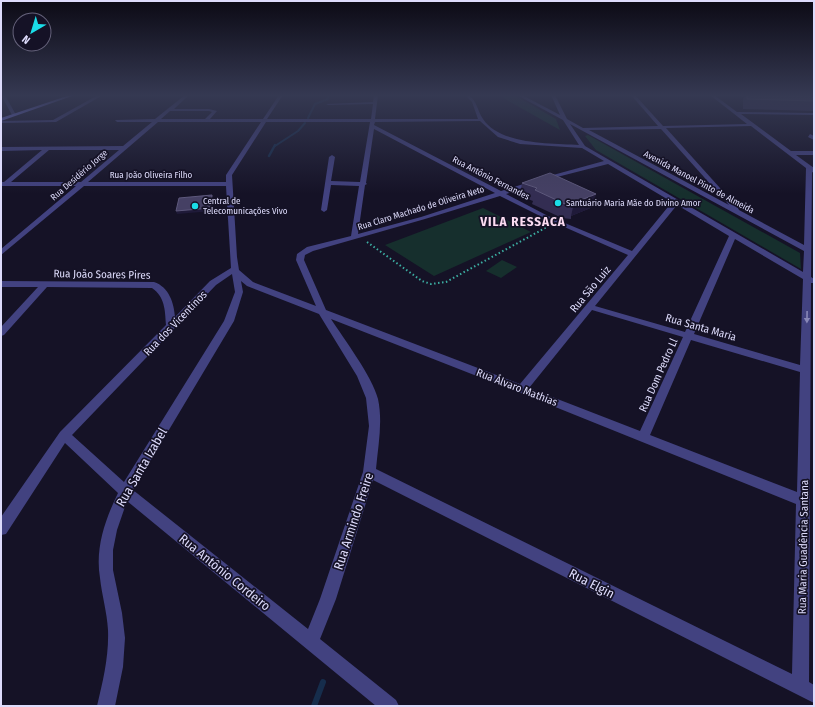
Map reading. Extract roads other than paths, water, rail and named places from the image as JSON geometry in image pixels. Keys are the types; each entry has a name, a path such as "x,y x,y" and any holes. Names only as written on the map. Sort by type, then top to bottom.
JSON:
{"street":[{"name":"Rua Desidério Jorge","path":"1,253 148,128"},
{"path":"234,270 230,184 232,170 259,128"},
{"path":"354,237 364,184 371,128"},
{"name":"Rua Antônio Fernandes","path":"381,128 556,222 634,254"},
{"path":"489,128 508,139 537,144 583,147"},
{"path":"571,130 623,128"},
{"path":"664,128 741,214"},
{"path":"755,128 812,169"},
{"name":"Avenida Manoel Pinto de Almeida","path":"582,129 808,250"},
{"path":"571,130 583,147 811,280"},
{"path":"1,149 124,148"},
{"path":"2,185 47,149"},
{"path":"789,153 814,153"},
{"path":"324,210 332,157"},
{"name":"Rua Claro Machado de Oliveira Neto","path":"323,313 300,260 301,254 310,249 608,162"},
{"name":"Rua Maria Guadência Santana","path":"800,687 804,501 810,418 806,370 811,280 808,250 812,169"},
{"path":"328,183 364,184"},
{"name":"Rua João Oliveira Filho","path":"2,185 230,184"},
{"name":"Rua São Luiz","path":"522,389 676,202"},
{"name":"Rua Dom Pedro Ll","path":"643,437 733,235"},
{"name":"Rua Álvaro Mathias","path":"234,270 250,284 522,389 804,501"},
{"name":"Rua dos Vicentinos","path":"1,529 64,435 213,283 234,270"},
{"name":"Rua Santa Izabel","path":"106,706 114,672 116,628 106,570 107,541 116,511 125,491 229,321 240,292 234,270"},
{"name":"Rua João Soares Pires","path":"1,284 154,285 162,290 168,298 171,327"},
{"path":"1,334 44,284"},
{"name":"Rua Santa Maria","path":"590,307 806,370"},
{"name":"Rua Armindo Freire","path":"311,642 328,599 369,472 375,426 372,398 362,376 323,313"},
{"name":"Rua Antônio Cordeiro","path":"64,435 125,491 390,706"},
{"name":"Rua Elgin","path":"369,472 814,694"}],"waterway":[{"path":"275,146 301,128"},
{"path":"269,156 275,145"},
{"path":"314,706 323,682"}],"place":[{"name":"Santuário Maria Mãe do Divino Amor","path":"558,203"},
{"name":"Central de Telecomunicações Vivo","path":"195,206"}],"district":[{"name":"VILA RESSACA","path":"523,221"}]}
